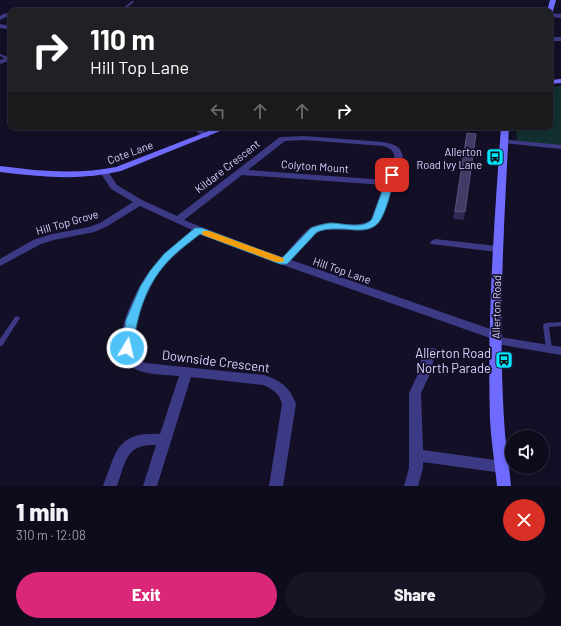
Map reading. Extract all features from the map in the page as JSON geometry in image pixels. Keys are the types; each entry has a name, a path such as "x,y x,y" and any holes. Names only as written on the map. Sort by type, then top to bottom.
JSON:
{"street":[{"path":"0,18 6,15"},
{"path":"198,130 206,136"},
{"name":"Cote Lane","path":"0,169 36,174 104,172 219,130"},
{"name":"Allerton Road","path":"504,486 497,421 495,338 497,249 506,130"},
{"name":"Kildare Crescent","path":"178,220 280,140 285,138 383,144 395,148 399,154 373,224 362,228 329,226 314,230 284,262"},
{"path":"504,141 561,147"},
{"name":"Hill Top Lane","path":"104,172 114,186 139,202 198,230 495,338 561,351"},
{"name":"Colyton Mount","path":"239,172 389,183"},
{"name":"Hill Top Grove","path":"0,263 36,242 91,230 103,225 139,202"},
{"name":"Downside Crescent","path":"198,230 168,256 153,273 144,287 131,320 127,348 130,358 144,368 264,380 275,384 284,392 289,404 276,486"},
{"path":"435,242 497,249"},
{"path":"411,486 416,468 415,392 424,374 428,356 433,352"},
{"path":"150,486 186,372"},
{"path":"110,486 127,446 136,440 164,440"},
{"path":"416,456 502,467"}],"lane":[{"path":"124,8 133,2"},
{"path":"0,344 17,318"},
{"path":"549,349 546,325 561,324"}],"green space":[{"path":"561,86 561,146 517,141 516,130 553,130 553,87"}],"building":[{"path":"467,133 476,134 465,212 455,211"}],"slow traffic":[{"path":"206,233 279,260"}],"place":[{"name":"Allerton Road Ivy Lane","path":"495,157"},
{"name":"Allerton Road North Parade","path":"504,360"}],"route":[{"path":"127,348 131,320 144,287 153,273 168,256 198,230 284,262 314,230 329,226 362,228 373,224 392,175"}]}
